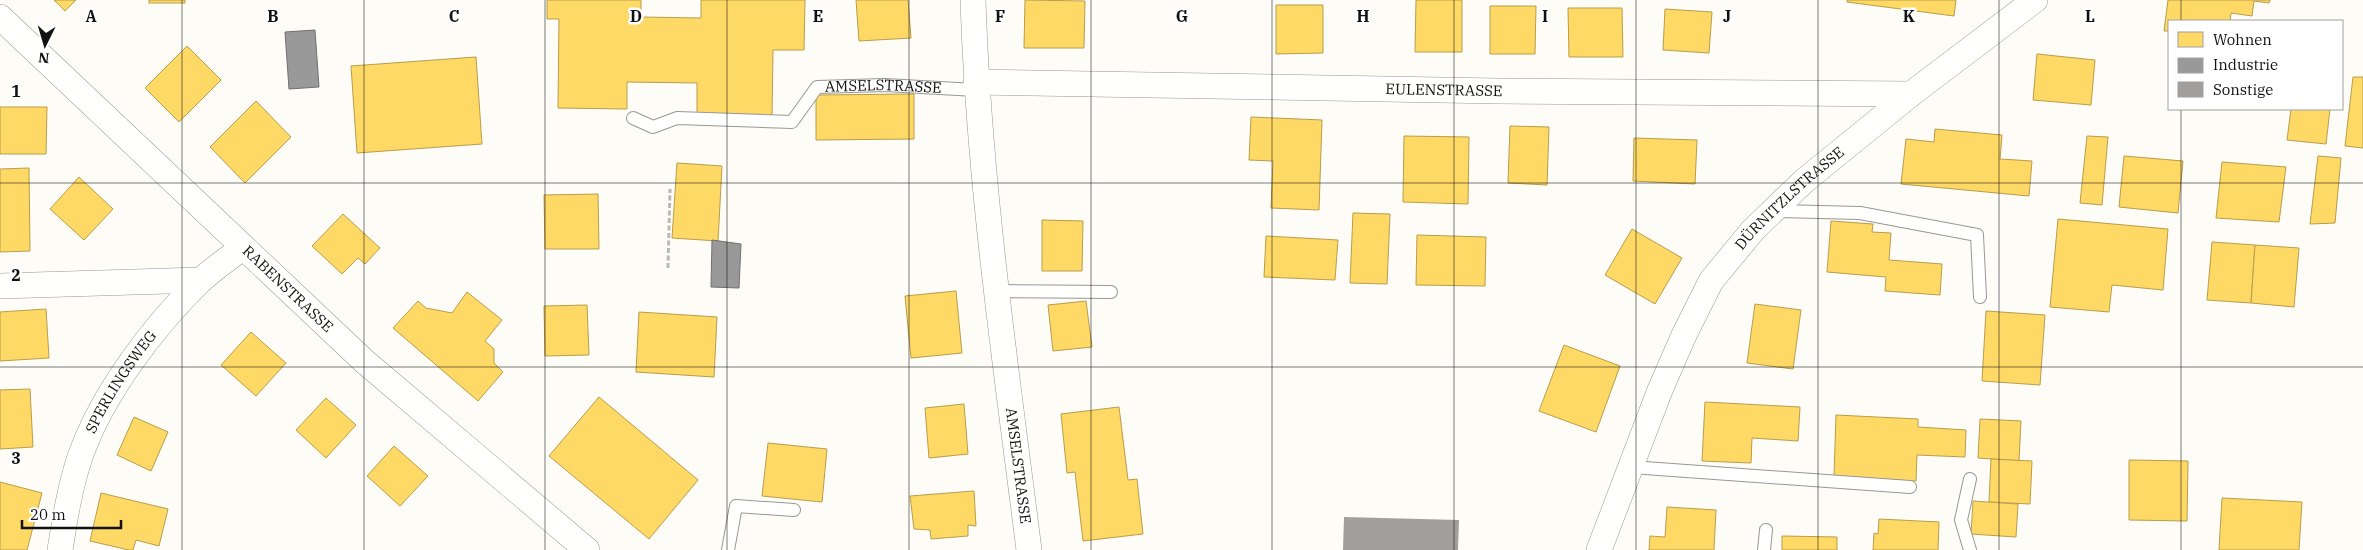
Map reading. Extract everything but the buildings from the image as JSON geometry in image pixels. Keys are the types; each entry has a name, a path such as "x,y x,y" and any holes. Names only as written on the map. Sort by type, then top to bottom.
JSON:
{"street":[{"name":"AMSELSTRASSE","path":"974,0 976,86 996,291 1030,550"},
{"name":"DÜRNITZLSTRASSE","path":"1599,550 1672,362 1712,281 1753,230 1804,181 1911,94 2035,0"},
{"name":"RABENSTRASSE","path":"0,17 242,248 364,361 587,550"},
{"name":"EULENSTRASSE","path":"976,86 1911,94"},
{"name":"SPERLINGSWEG","path":"60,550 66,508 81,455 110,393 149,336 201,280 242,248"},
{"path":"0,286 201,280"}],"lane":[{"name":"AMSELSTRASSE","path":"633,118 653,127 677,118 792,122 817,87 885,85 976,86"},
{"path":"1773,210 1860,213 1977,235 1980,297"},
{"path":"996,291 1111,292"},
{"path":"1631,467 1910,487"},
{"path":"1970,479 1961,520 1970,550"},
{"path":"728,550 736,506 794,510"},
{"path":"1764,550 1766,530"}],"path":[{"path":"668,268 670,189"}]}
